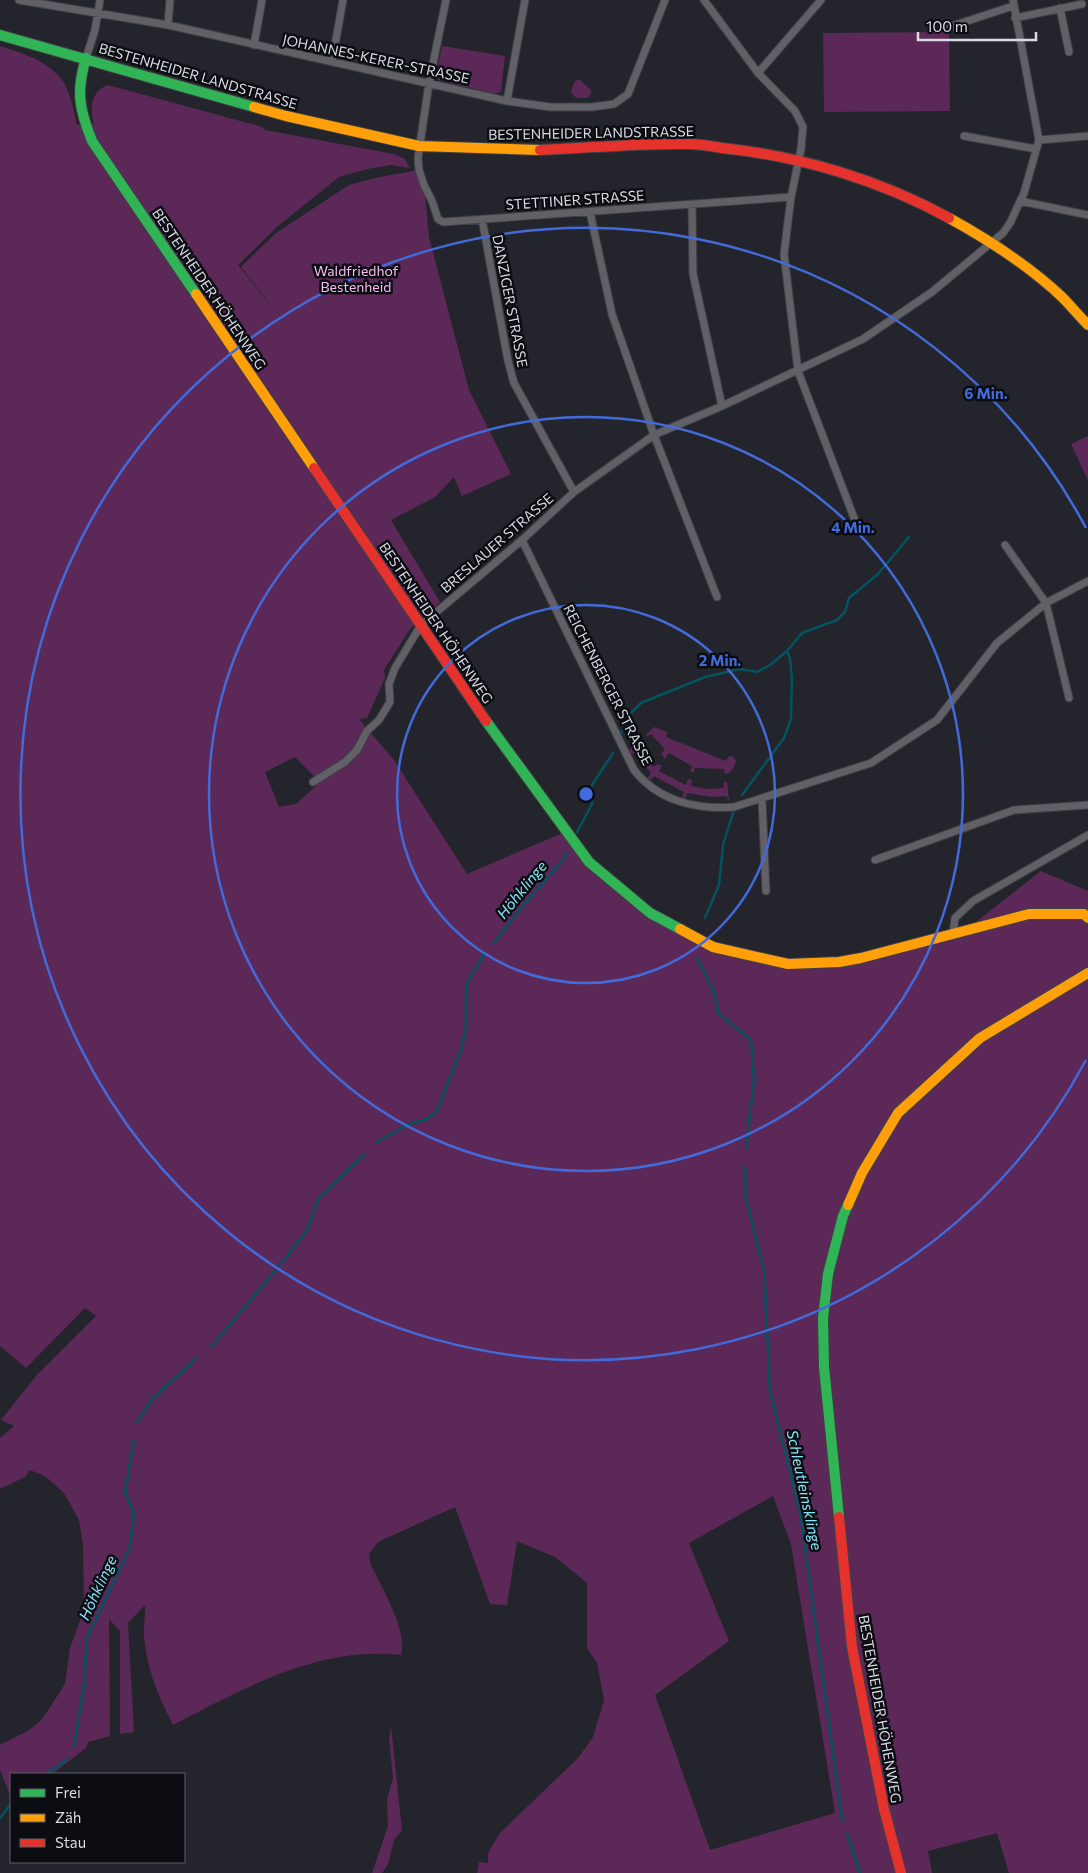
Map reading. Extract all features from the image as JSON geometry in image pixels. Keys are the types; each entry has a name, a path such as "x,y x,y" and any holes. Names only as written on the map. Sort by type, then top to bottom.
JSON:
{"street":[{"name":"JOHANNES-KERER-STRASSE","path":"19,0 168,25 507,101 550,107 592,107 614,104 628,94 665,0"},
{"path":"86,58 99,12 100,0"},
{"path":"168,25 170,0"},
{"path":"254,45 262,0"},
{"path":"332,62 343,0"},
{"path":"419,146 429,83 446,0"},
{"path":"507,101 525,0"},
{"path":"704,0 758,73 795,111 800,119 803,138 791,197 784,254 798,371 856,523"},
{"path":"758,73 820,0"},
{"path":"949,27 1013,3 1039,140 1088,136"},
{"path":"1015,18 1082,4"},
{"path":"1060,8 1069,52"},
{"name":"BESTENHEIDER LANDSTRASSE","path":"0,35 286,116 419,146 530,150 689,144 752,151 799,160 871,183 925,205 992,243 1062,297 1088,325"},
{"name":"BESTENHEIDER HÖHENWEG","path":"86,58 80,76 78,91 83,120 92,141 475,705 590,862 650,913 713,947 788,964 839,962 895,950 1030,914 1084,914 1088,918"},
{"path":"964,136 1036,149"},
{"name":"BRESLAUER STRASSE","path":"313,782 346,762 357,750 367,731 379,720 390,702 388,684 395,668 421,625 522,540 574,492 654,435 722,406 863,339 932,292 992,243 1010,223 1020,200 1039,140"},
{"name":"STETTINER STRASSE","path":"419,146 418,170 438,219 443,222 791,197"},
{"path":"1020,200 1088,215"},
{"path":"692,204 693,274 722,406"},
{"path":"590,212 612,314 654,435 717,597"},
{"name":"DANZIGER STRASSE","path":"482,219 508,361 514,383 574,492"},
{"name":"REICHENBERGER STRASSE","path":"522,540 634,770 646,783 679,803 721,808 734,807 762,799 871,763 937,720 997,643 1046,603 1088,580"},
{"path":"1005,545 1046,603 1069,698"},
{"path":"762,799 766,891"},
{"path":"875,860 1014,810 1088,805"},
{"path":"953,934 955,918 973,901 1088,835"},
{"name":"BESTENHEIDER HÖHENWEG","path":"901,1873 884,1809 852,1647 824,1367 823,1318 828,1274 843,1216 862,1173 898,1113 980,1038 1088,973"}],"green space":[{"path":"949,32 950,111 824,112 823,33"},
{"name":"Waldfriedhof Bestenheid","path":"0,46 36,59 52,69 64,83 69,93 77,125 94,123 93,101 98,91 108,85 262,127 265,130 394,154 405,159 410,168 391,165 339,177 278,226 238,265 282,319 241,267 276,233 349,185 419,170 424,185 429,237 469,390 511,474 462,496 454,477 435,497 391,520 440,602 410,629 384,670 385,678 367,718 359,719 394,760 467,874 567,831 589,862 650,913 713,947 788,964 839,962 964,931 1041,871 1088,891 1088,1873 1009,1873 997,1833 928,1851 932,1873 477,1873 479,1862 488,1863 488,1853 499,1834 578,1758 593,1737 604,1700 597,1663 587,1648 587,1583 555,1557 517,1541 507,1605 490,1604 455,1507 378,1542 369,1554 371,1565 393,1610 401,1634 401,1655 371,1654 341,1657 312,1663 255,1684 173,1725 158,1693 147,1659 144,1632 145,1605 128,1623 134,1732 120,1734 120,1631 109,1619 110,1736 88,1742 86,1748 53,1773 10,1773 10,1795 0,1770 0,1745 31,1729 43,1718 65,1684 70,1648 84,1610 83,1544 79,1520 64,1493 45,1476 30,1470 25,1477 0,1489 0,1438 14,1426 1,1420 36,1376 96,1316 85,1308 26,1368 0,1346","holes":["295,757 315,777 317,785 296,804 279,807 265,772","773,1496 791,1544 835,1813 710,1850 655,1695 729,1641 689,1543"]},
{"path":"442,46 505,56 501,91 495,94 435,79"},
{"path":"579,79 592,91 588,98 576,98 571,92 574,82"},
{"path":"1088,436 1088,481 1071,444"},
{"path":"654,727 667,732 666,737 726,761 729,756 734,757 736,762 729,773 725,774 724,769 695,768 694,773 690,771 692,766 669,753 665,759 661,754 665,749 651,734 646,737"},
{"path":"638,742 640,743 637,746 653,767 658,764 662,766 659,771 686,785 688,779 692,780 691,786 708,789 724,788 724,782 727,782 729,800 727,796 712,797 687,793 685,799 682,797 684,792 654,776 651,780 647,778 651,773 634,753 629,755 628,753 632,746"},
{"path":"391,1726 402,1830 394,1840 388,1864 382,1873 372,1873 388,1826 387,1799 393,1778 389,1739"}],"waterway":[{"name":"Höhklinge","path":"622,732 630,714 641,703 705,677 740,669 757,672 770,665 787,651 802,633 837,620 845,612 849,598 877,575 909,537"},
{"name":"Schleutleinsklinge","path":"742,795 784,738 791,719 792,680 790,658 787,651"},
{"name":"Höhklinge","path":"577,832 592,804 592,785 613,753"},
{"name":"Schleutleinsklinge","path":"705,918 719,885 723,845 733,813"},
{"name":"Höhklinge","path":"494,943 521,908 562,861 567,852"},
{"name":"Höhklinge","path":"377,1142 409,1124 427,1119 437,1111 462,1047 466,1024 466,985 484,954"},
{"name":"Schleutleinsklinge","path":"697,958 713,989 718,1013 751,1040 754,1080 746,1149"},
{"name":"Höhklinge","path":"211,1347 307,1230 318,1199 365,1154"},
{"name":"Schleutleinsklinge","path":"745,1167 746,1198 764,1270 770,1391 801,1517 842,1820"},
{"name":"Höhklinge","path":"137,1422 152,1399 197,1358"},
{"name":"Höhklinge","path":"74,1747 84,1684 87,1638 130,1547 134,1514 125,1492 134,1440"},
{"name":"Höhklinge","path":"48,1773 67,1759"},
{"name":"Höhklinge","path":"0,1818 10,1805"},
{"name":"Schleutleinsklinge","path":"847,1834 860,1873"}],"traffic: fast":[{"path":"0,35 254,107"},
{"path":"86,58 81,80 80,100 92,141 196,294"},
{"path":"486,721 589,862 650,913 680,929"},
{"path":"839,1517 824,1367 823,1318 828,1274 843,1216 848,1205"}],"traffic: slow":[{"path":"254,107 419,146 540,150"},
{"path":"949,218 994,244 1022,264 1062,297 1088,325"},
{"path":"196,294 314,468"},
{"path":"680,929 713,947 788,964 839,962 861,958 1029,914 1084,914 1088,918"},
{"path":"848,1205 862,1173 898,1113 980,1038 1088,973"}],"traffic: jam":[{"path":"540,150 688,144 751,152 810,164 867,181 923,204 949,218"},
{"path":"314,468 486,721"},
{"path":"839,1517 852,1647 884,1809 901,1873"}]}
